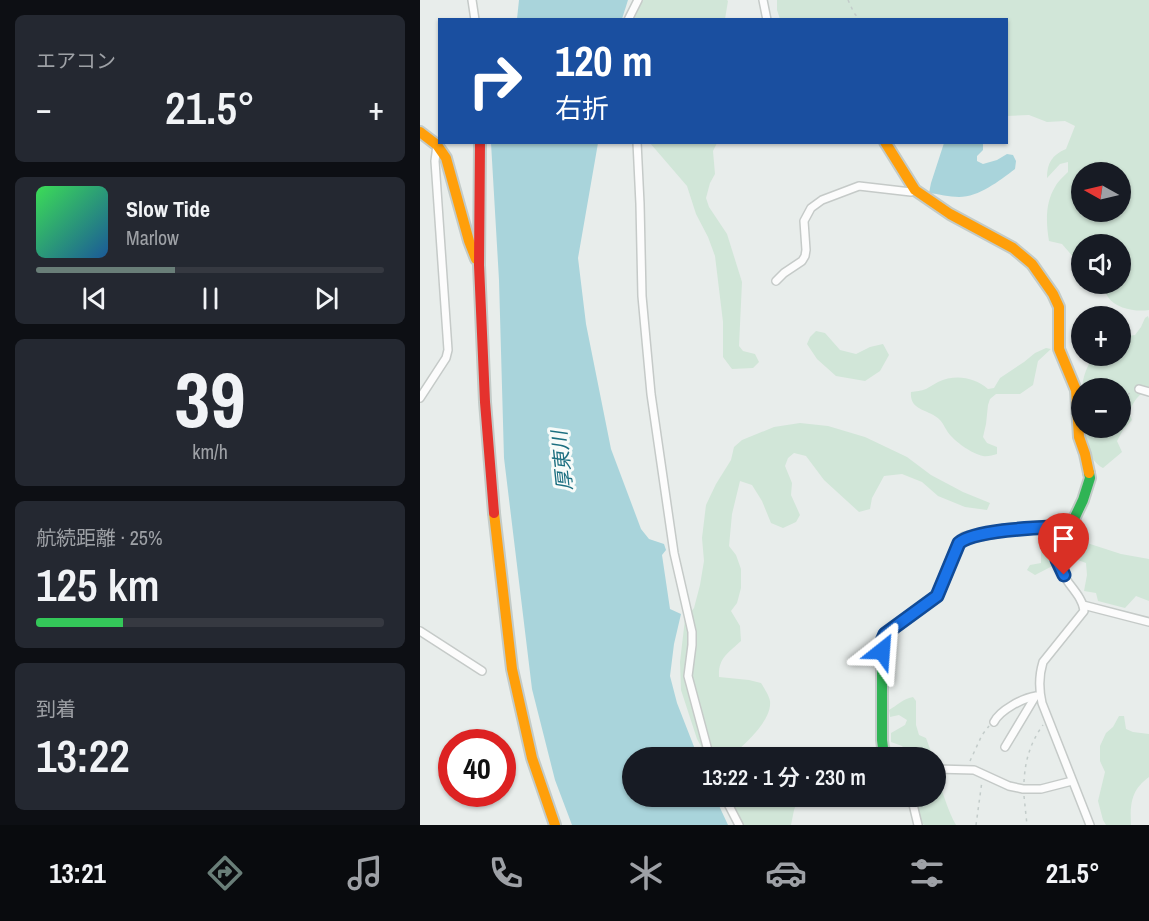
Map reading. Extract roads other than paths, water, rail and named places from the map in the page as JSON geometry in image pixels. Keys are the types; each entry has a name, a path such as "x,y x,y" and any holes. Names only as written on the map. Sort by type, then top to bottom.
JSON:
{"street":[{"path":"472,0 475,18"},
{"path":"629,18 638,0"},
{"path":"763,0 767,18"},
{"path":"420,132 437,145 446,158 469,241 479,265"},
{"path":"480,144 479,265 492,495 512,669 532,758 555,825"},
{"path":"637,144 642,296 651,394 674,553 692,632 688,676 707,747"},
{"path":"883,747 882,641 885,634 937,596 959,543 965,538 1065,525 1074,519 1090,477 1079,437 1076,390 1059,349 1059,307 1053,294 1023,255 950,214 915,190 886,144"},
{"path":"421,394 446,358 448,350 435,173 437,145"},
{"path":"776,281 802,261 805,256 804,221 811,208 822,200 859,186 911,192 915,190"},
{"path":"1139,389 1149,392"},
{"path":"1005,747 1037,696 1043,662 1083,611 1083,605 1057,560 1056,527"},
{"path":"1083,605 1149,621"},
{"path":"420,631 482,671"},
{"path":"1037,696 1090,825"},
{"path":"994,722 996,717 1014,705 1037,696"},
{"path":"946,769 974,770 1009,786 1023,789 1041,789 1072,781"},
{"path":"730,807 739,825"},
{"path":"913,807 918,825"}],"water":[{"path":"519,0 628,0 622,18 517,18"},
{"name":"厚東川","path":"491,144 598,144 578,258 586,324 611,449 641,529 649,539 664,544 666,550 662,555 670,609 681,614 670,676 677,703 694,747 622,747 622,807 720,807 728,825 572,825 555,780 532,689 504,458 499,280"},
{"path":"944,144 983,144 983,150 977,156 977,161 983,164 1007,154 1013,155 1016,161 1015,169 989,188 974,194 952,197 929,193"}]}
